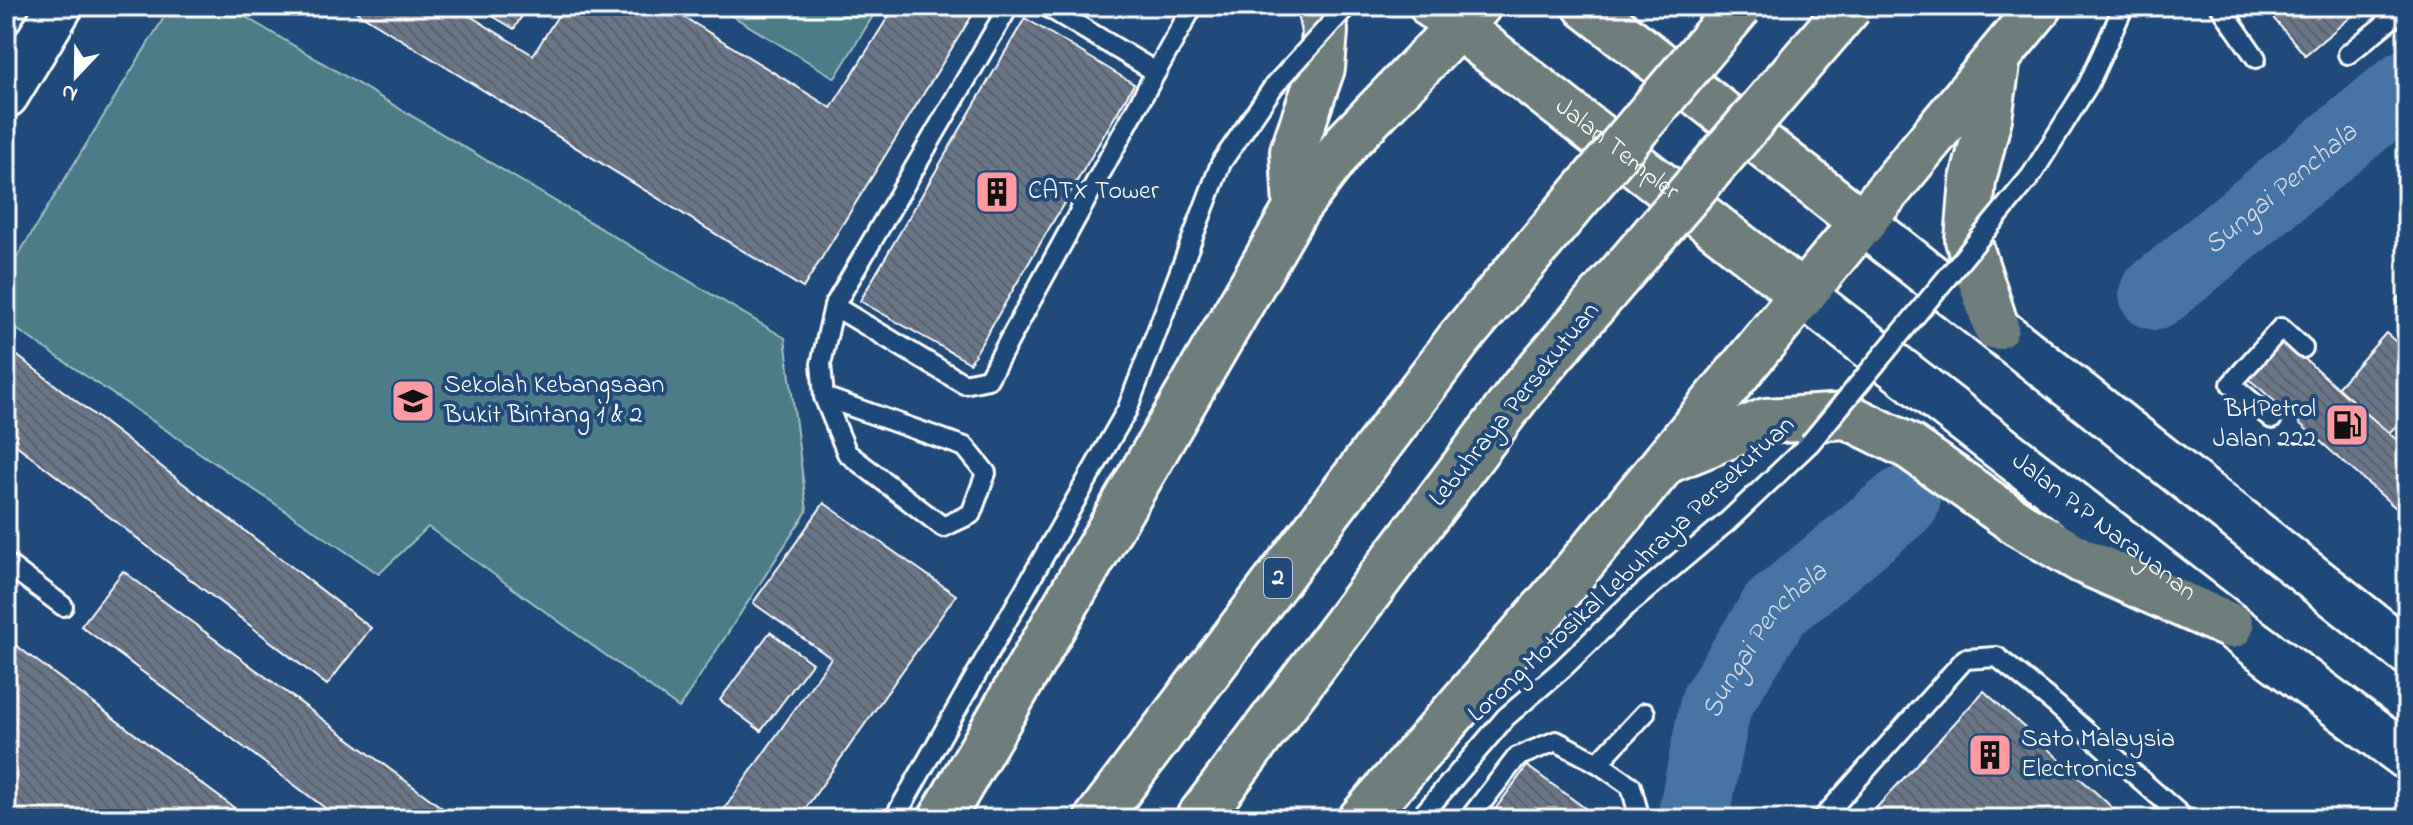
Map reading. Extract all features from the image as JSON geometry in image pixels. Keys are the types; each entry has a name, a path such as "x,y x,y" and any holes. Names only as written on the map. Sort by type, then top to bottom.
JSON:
{"main road":[{"path":"6,95 60,6"},
{"path":"1296,209 1293,151 1322,68 1325,31 1320,6"},
{"path":"1586,6 2407,652"},
{"name":"2","path":"1097,819 1460,338 1740,6"},
{"name":"Lebuhraya Persekutuan","path":"1198,819 1523,388 1850,6"},
{"path":"1361,819 1549,603 2040,6"},
{"path":"941,819 1296,209 1348,141 1456,13"},
{"name":"Jalan Templer","path":"1456,13 1803,295"},
{"path":"1996,327 1968,240 1973,180 1989,118 1998,58"},
{"name":"Jalan P.P Narayanan","path":"1803,295 2231,626 2407,757"},
{"path":"1665,461 1766,421 1847,416 1910,447 2019,524 2081,560 2231,626"}],"lane":[{"path":"824,397 965,447 986,473 971,514 943,527 847,453 824,397 821,364 834,306 1009,6"},
{"path":"1046,6 1156,72"},
{"path":"834,306 964,384 988,379 1193,6"},
{"path":"894,819 1127,410 1221,163 1274,86 1347,6"},
{"name":"Lorong Motosikal Lebuhraya Persekutuan","path":"1419,819 1506,717 1562,669 1626,607 1728,521 1810,443 2031,176 2088,85 2124,6"},
{"path":"2220,6 2256,58"},
{"path":"2348,54 2407,6"},
{"path":"2272,419 2231,384 2281,328 2303,348"},
{"path":"6,563 63,606"},
{"path":"1822,819 1965,659 1997,657 2185,819"},
{"path":"1598,763 1645,713"},
{"path":"1469,819 1517,757 1556,741 1598,763 1631,786 1640,819"}],"green space":[{"path":"171,6 227,6 785,338 807,511 679,708 428,527 379,574 6,322 6,275"},
{"path":"716,6 879,6 835,78"}],"building":[{"path":"347,6 454,6 533,55 564,6 666,6 831,108 895,6 978,6 803,288"},
{"path":"476,6 528,6 514,29"},
{"path":"2263,6 2364,6 2305,55"},
{"name":"CATX Tower","path":"1025,18 1134,84 970,363 860,301"},
{"path":"2407,290 2407,313 2396,300"},
{"path":"2386,333 2407,352 2407,414 2389,433 2337,388"},
{"path":"2282,339 2407,449 2407,496 2396,508 2248,378"},
{"path":"6,347 371,628 327,685 6,437"},
{"path":"824,503 956,595 798,819 717,819 831,658 753,603"},
{"path":"123,571 457,819 340,819 81,626"},
{"path":"770,632 812,663 761,731 720,700"},
{"path":"6,638 249,819 18,819 6,810"},
{"name":"Sato Malaysia Electronics","path":"1984,691 2125,819 1866,819"},
{"path":"1527,766 1600,819 1488,819"}],"waterway":[{"name":"Sungai Penchala","path":"2155,294 2407,85"},
{"name":"Sungai Penchala","path":"1693,819 1716,703 1775,609 1904,502"}],"place":[{"name":"CATX Tower","path":"997,192"},
{"name":"Sekolah Kebangsaan Bukit Bintang 1 & 2","path":"413,401"},
{"name":"BHPetrol Jalan 222","path":"2347,425"},
{"name":"Sato Malaysia Electronics","path":"1990,755"}]}
